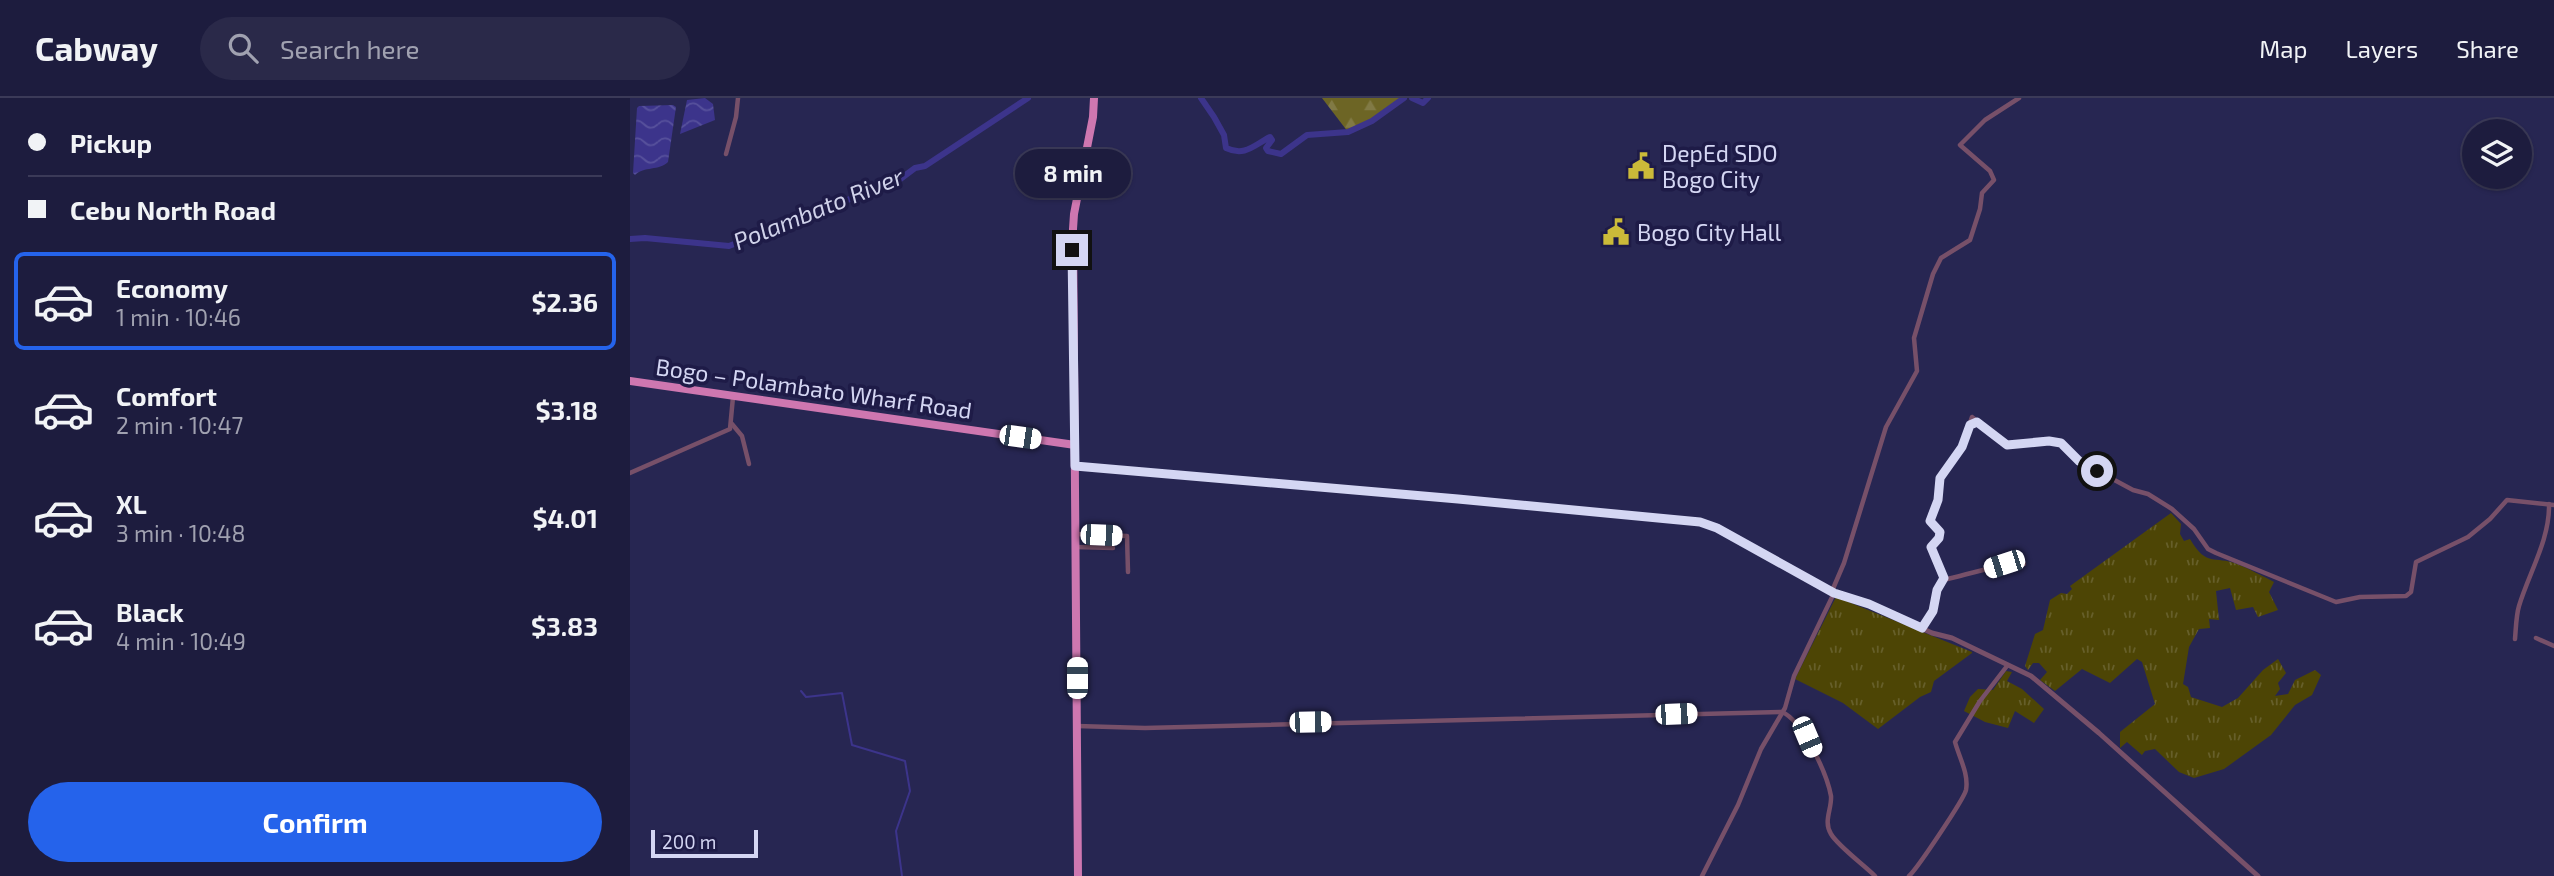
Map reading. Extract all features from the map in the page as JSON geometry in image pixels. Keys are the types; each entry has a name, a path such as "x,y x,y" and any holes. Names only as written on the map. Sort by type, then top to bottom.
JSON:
{"highway":[{"path":"1077,876 1073,229 1094,98"},
{"name":"Bogo – Polambato Wharf Road","path":"630,381 1075,445"}],"street":[{"path":"726,154 738,98"},
{"path":"1702,876 1738,805 1761,749 1783,712 1794,676 1833,592 1886,428 1917,371 1914,338 1933,274 1941,258 1966,245 1970,240 1982,193 1994,180 1990,171 1960,145 1986,120 2019,98"},
{"path":"733,397 730,415 732,424 742,436 749,464"},
{"path":"1922,628 1933,611 1940,581 1944,578 1931,547 1939,538 1940,532 1930,521 1931,515 1938,500 1940,478 1962,447 1972,417 2007,445 2049,441 2061,443 2079,461 2133,490 2148,494 2172,509 2194,529 2208,548 2216,553 2336,602 2360,597 2406,596 2411,592 2416,562 2468,537 2490,519 2503,502 2511,500 2551,505 2535,566 2519,607 2515,639"},
{"path":"630,473 730,429 732,424"},
{"path":"1075,466 1700,522 1717,528 1833,592 1952,639 2031,676 2258,876"},
{"path":"1076,534 1127,536 1128,572"},
{"path":"1076,547 1112,548"},
{"path":"1940,581 1975,574 2004,564 2024,564"},
{"path":"2536,638 2554,646"},
{"path":"1909,876 1966,792 1966,775 1955,742 1980,701 2007,666"},
{"path":"1077,726 1145,727 1783,712 1789,715 1807,737 1820,766 1831,797 1827,822 1831,834 1875,876"}],"green space":[{"path":"1322,98 1404,98 1372,121 1348,132"},
{"path":"2171,513 2181,524 2180,534 2184,541 2190,539 2201,554 2211,559 2237,564 2274,582 2269,592 2278,610 2258,617 2253,607 2236,610 2230,588 2216,591 2219,620 2209,619 2210,628 2199,629 2189,647 2183,684 2188,687 2191,697 2222,707 2238,698 2263,670 2278,659 2286,673 2278,683 2280,689 2275,696 2288,694 2295,680 2315,670 2321,675 2312,695 2295,705 2271,735 2224,769 2194,778 2179,772 2155,749 2145,751 2142,755 2127,742 2120,748 2120,732 2155,704 2142,662 2137,659 2110,683 2082,669 2055,691 2040,680 2047,672 2039,663 2033,663 2028,670 2025,666 2035,634 2043,630 2050,600 2061,593 2067,594 2072,589 2070,586"},
{"path":"1836,597 1972,653 1934,681 1931,692 1920,697 1878,729 1843,703 1795,679"},
{"path":"2006,671 2012,672 2007,681 2022,689 2044,709 2034,723 2015,711 2008,728 1985,722 1964,711 1970,697 1978,689 1993,690"}],"water":[{"path":"705,98 713,104 715,120 680,134 687,100"},
{"path":"676,107 668,162 635,175 637,108"}],"waterway":[{"name":"Polambato River","path":"630,239 729,246 882,185 895,183 1028,98"},
{"name":"Polambato River","path":"1201,98 1224,135 1226,148 1244,151 1270,137 1272,140 1266,148 1281,154 1307,135 1348,132 1372,121 1404,98"},
{"name":"Polambato River","path":"1412,98 1423,103 1428,98"},
{"path":"801,691 806,697 842,693 852,745 905,761 910,791 896,831 902,876"}],"place":[{"name":"DepEd SDO Bogo City","path":"1641,166"},
{"name":"Bogo City Hall","path":"1616,232"}],"route":[{"path":"1072,250 1075,466 1700,522 1717,528 1834,593 1869,604 1922,628 1933,611 1940,581 1944,578 1931,547 1939,538 1940,532 1930,521 1931,515 1938,500 1940,478 1962,447 1970,425 1977,422 2007,445 2049,441 2061,443 2079,461 2097,471"}]}
